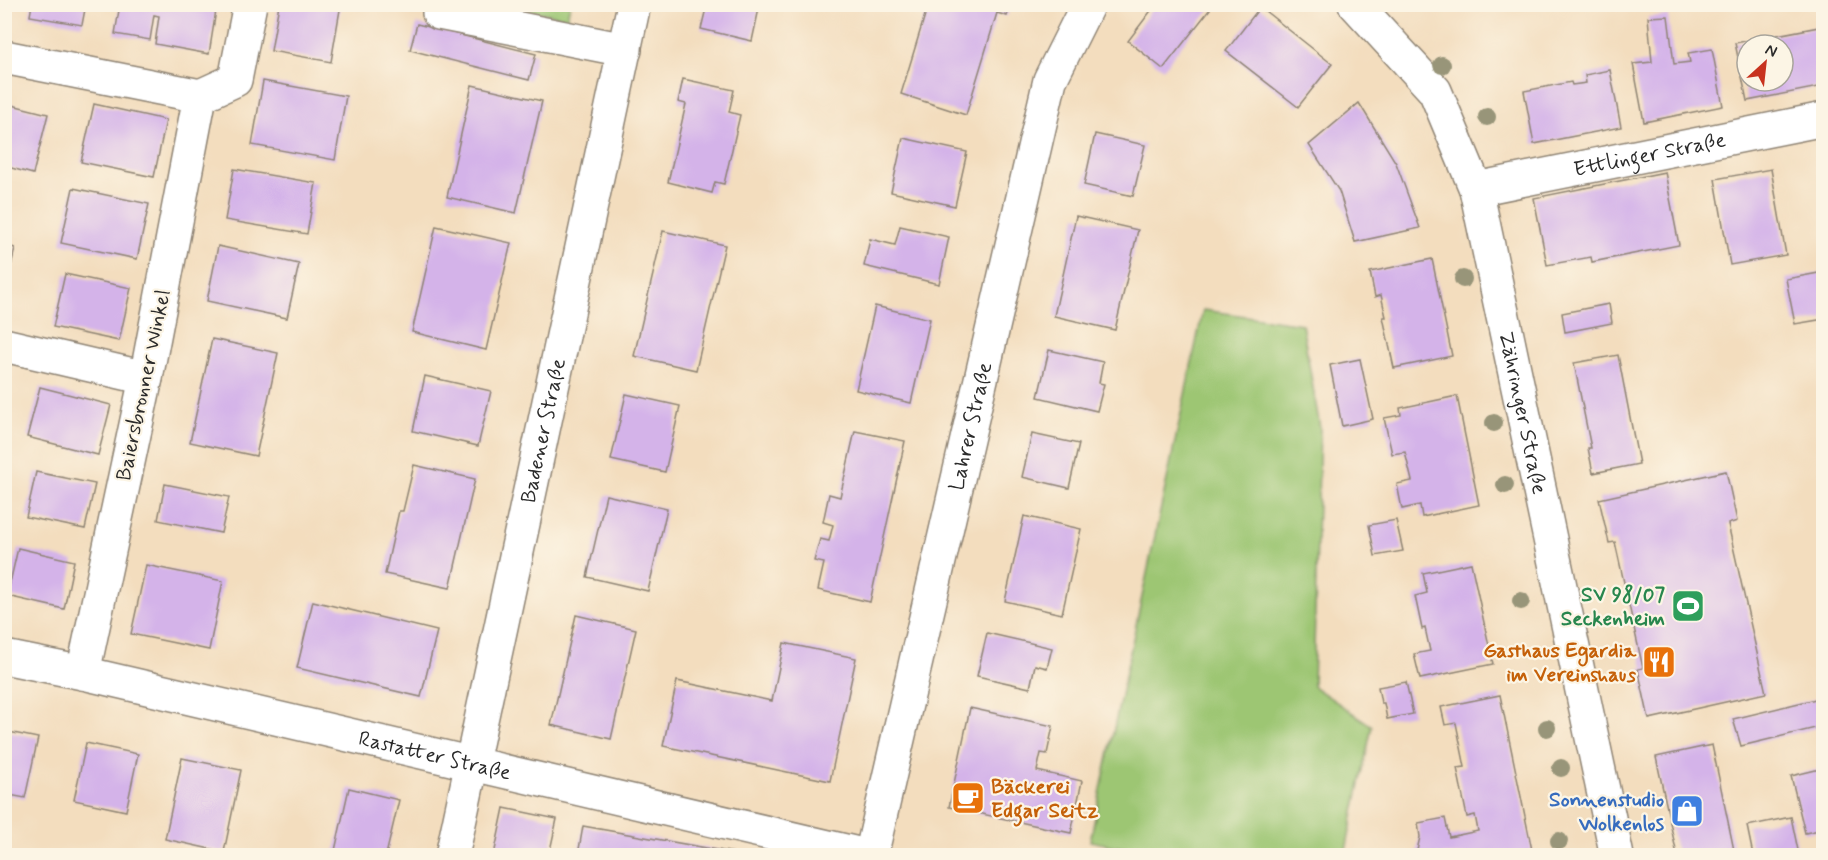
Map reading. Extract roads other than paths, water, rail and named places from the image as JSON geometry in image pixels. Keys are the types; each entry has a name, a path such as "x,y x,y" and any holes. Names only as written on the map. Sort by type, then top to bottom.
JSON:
{"street":[{"path":"4,57 200,96 235,80 250,4"},
{"name":"Badener Straße","path":"452,855 634,4"},
{"name":"Lahrer Straße","path":"869,855 1050,80 1088,4"},
{"name":"Zähringer Straße","path":"1355,4 1435,91 1476,189 1617,855"},
{"path":"439,13 625,50"},
{"name":"Baiersbronner Winkel","path":"83,673 146,378 200,96"},
{"name":"Ettlinger Straße","path":"1476,189 1824,119"},
{"path":"4,345 146,378"},
{"name":"Rastatter Straße","path":"4,657 83,673 869,855"}],"place":[{"name":"SV 98/07 Seckenheim","path":"1688,606"},
{"name":"Gasthaus Egardia im Vereinshaus","path":"1659,662"},
{"name":"Bäckerei Edgar Seitz","path":"968,798"},
{"name":"Sonnenstudio Wolkenlos","path":"1687,811"}]}
